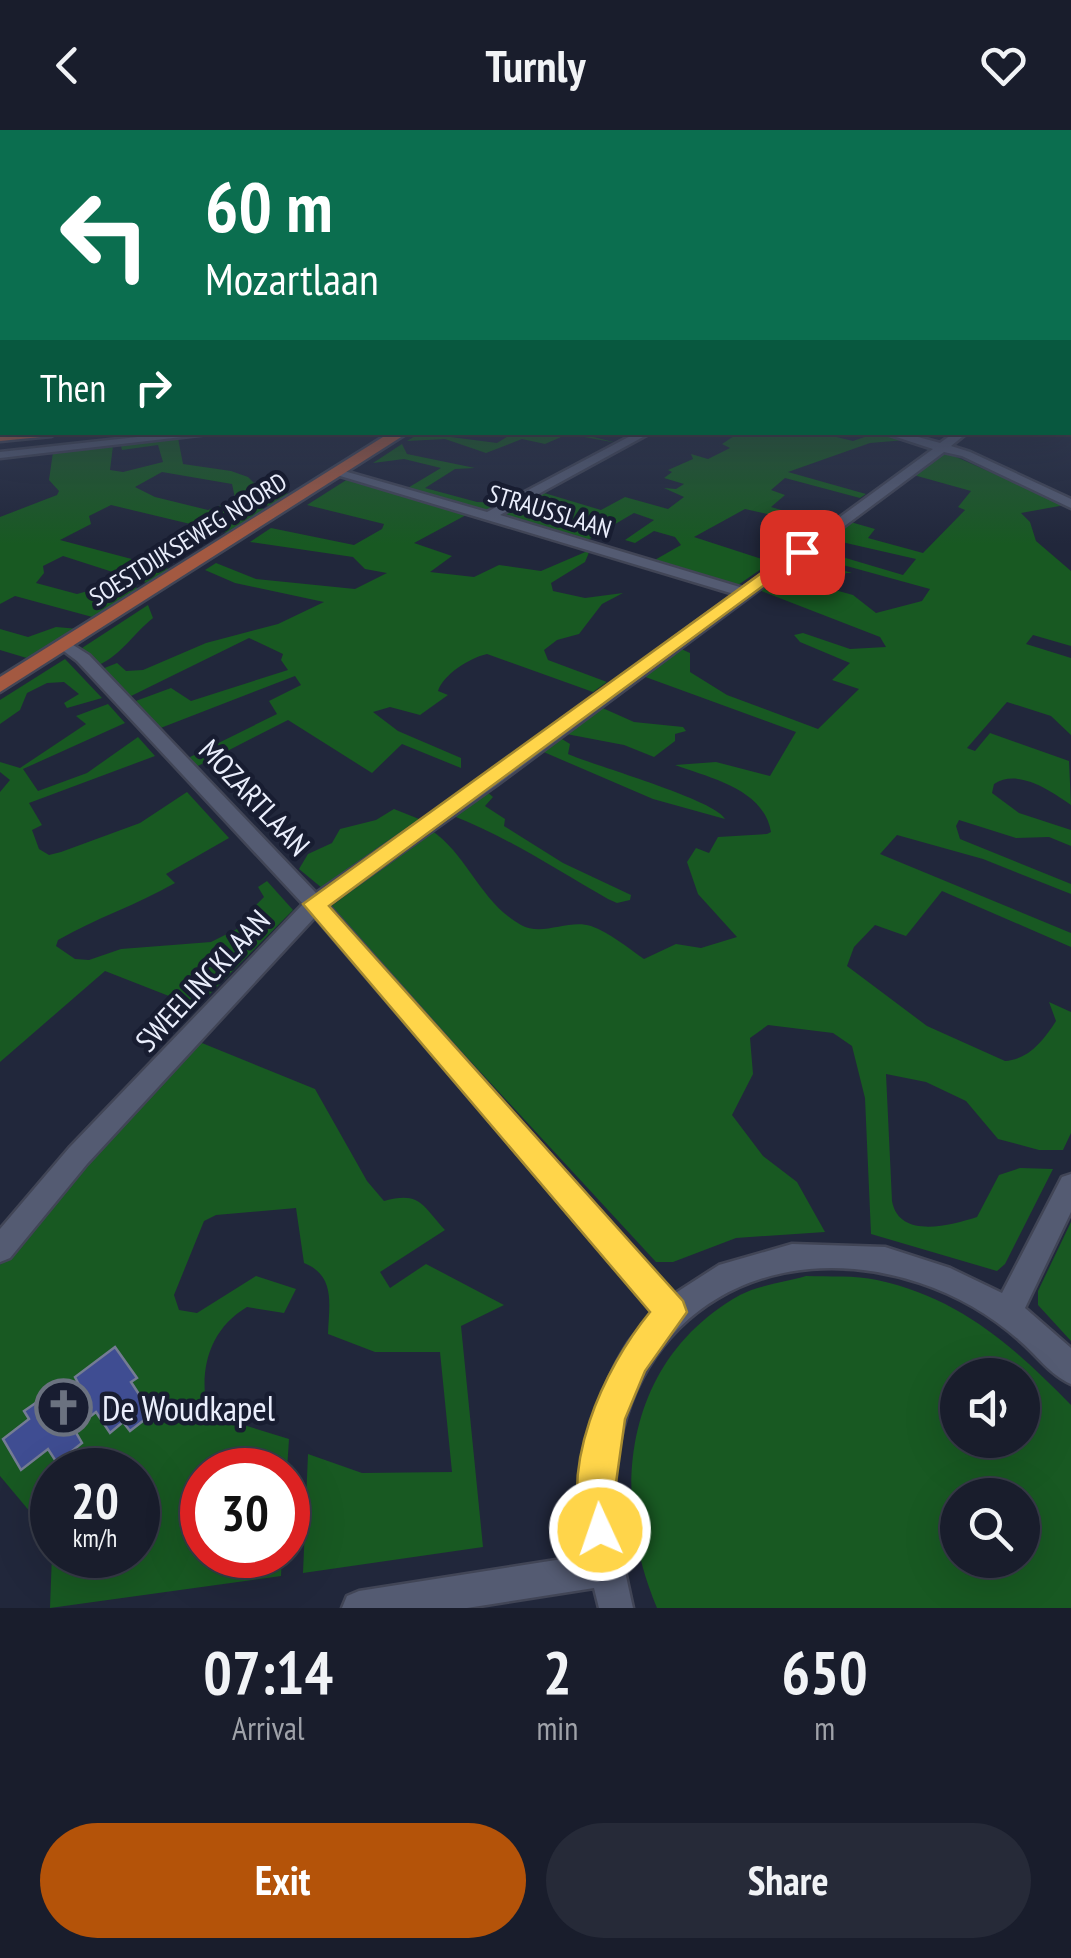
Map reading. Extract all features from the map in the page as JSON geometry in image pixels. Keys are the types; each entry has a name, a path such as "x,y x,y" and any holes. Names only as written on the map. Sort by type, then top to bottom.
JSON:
{"main road":[{"name":"SOESTDIJKSEWEG NOORD","path":"0,686 397,435"}],"street":[{"path":"0,455 191,435"},
{"path":"489,516 641,435"},
{"path":"897,435 997,466 1071,504"},
{"name":"SWEELINCKLAAN","path":"0,1249 78,1156 315,904 958,435"},
{"name":"STRAUSSLAAN","path":"341,472 745,594"},
{"name":"MOZARTLAAN","path":"65,646 83,658 315,904 671,1312"},
{"path":"1008,1312 1071,1185"},
{"path":"616,1608 604,1569 596,1490 607,1419 633,1359 671,1312 728,1274 796,1256 868,1257 943,1279 1008,1312 1071,1369"},
{"path":"359,1608 604,1569"}],"green space":[{"path":"417,435 435,435 497,443 510,435 566,435 545,444 522,439 486,453 445,439 407,441"},
{"path":"736,435 828,435 853,441 885,435 906,440 870,443 788,472 866,494 860,498 785,478 771,490 785,495 771,507 825,523 820,526 745,509 694,537 771,562 738,585 653,561 681,545 675,537 654,531 635,543 625,540 654,520 634,513 586,541 498,515 541,492 601,510 625,497 668,509 684,497 664,488 676,489 684,484 664,478 672,472 668,470 693,459 691,454 708,459 730,448 722,444"},
{"path":"178,438 183,464 231,471 248,477 258,487 294,495 274,507 235,498 232,484 162,472 135,487 155,497 208,510 230,502 270,510 232,534 111,505 89,516 91,524 60,540 173,570 150,584 63,556 43,566 44,573 36,583 77,594 117,583 142,589 96,618 15,596 0,604 0,517 57,495 59,491 49,480 53,452 113,446 110,470 123,472 163,462 158,445 122,450 121,446"},
{"path":"402,444 407,454 475,468 455,469 425,488 477,502 501,503 483,511 406,489 441,468 404,459 373,463"},
{"path":"945,452 1065,505 1021,513 1030,522 1036,541 1071,571 1071,646 1033,635 1026,644 1071,658 1071,735 1051,716 1007,702 967,748 975,751 990,733 1069,761 1071,805 1024,780 1003,780 994,784 992,793 1019,813 1071,830 1071,846 1049,837 1016,838 959,820 956,826 960,839 1071,884 1071,894 983,859 897,835 880,854 1071,933 1071,947 942,891 906,936 875,925 854,947 847,966 927,1026 1005,1061 1028,1053 1046,1035 1056,1021 1049,1002 1071,1012 1071,1133 1063,1150 1039,1150 998,1139 966,1101 926,1082 886,1074 892,1201 904,1221 927,1227 977,1217 999,1175 1020,1168 1053,1169 1005,1264 997,1271 871,1234 865,1098 852,1046 833,1033 768,1025 750,1038 753,1074 732,1115 763,1156 797,1182 825,1232 736,1238 673,1262 656,1262 329,908 431,830 455,852 495,904 529,928 591,926 644,959 676,944 701,948 737,937 698,894 687,862 696,848 709,853 718,837 771,832 766,817 758,805 734,787 675,765 716,762 770,776 796,732 640,675 677,647 690,653 690,672 727,695 818,729 859,689 832,680 850,663 800,642 794,635 803,633 850,649 886,647 880,637 756,589 800,557 852,573 846,573 835,590 853,595 876,613 922,601 930,589 803,554 812,548 903,575 916,559 824,538 847,521 875,529 868,538 923,553 965,510 958,507 971,491 910,474"},
{"path":"351,477 468,514 414,543 452,556 430,572 474,577 499,565 541,571 590,550 585,562 551,583 553,591 585,598 623,593 602,604 579,634 557,640 544,650 548,660 607,682 593,692 487,654 451,673 438,691 448,695 420,715 390,707 373,712 398,731 461,758 461,768 402,744 372,773 288,720 194,768 186,759 277,714 269,701 301,685 295,676 158,729 133,702 171,688 191,701 288,670 281,660 283,654 249,638 129,697 102,669 117,663 126,671 143,670 206,643 278,624 324,602 235,583 205,570 216,563 256,579 355,589 387,573 365,569 353,557 250,542 271,528 354,545 382,529 384,524 307,505"},
{"path":"148,605 153,618 107,660 99,665 82,648"},
{"path":"56,627 79,629 30,659 0,650 0,629 28,637"},
{"path":"65,659 102,698 67,708 64,703 79,694 64,682 47,683 27,693 20,710 0,724 0,700"},
{"path":"108,704 125,723 23,769 38,791 87,773 138,737 155,756 29,803 42,825 32,830 39,849 49,855 61,852 140,823 187,792 229,838 166,874 175,883 72,932 58,940 56,946 75,959 89,960 121,949 211,942 257,919 253,908 264,897 258,887 267,881 293,910 197,1007 105,971 0,1062 0,792 10,780 0,772 0,762 20,768 86,724 76,716"},
{"path":"598,706 634,722 683,727 686,731 675,734 675,741 654,757 624,745 561,733"},
{"path":"557,736 570,744 568,754 678,793 717,811 725,819 653,799 539,750"},
{"path":"485,790 493,797 485,806 505,819 504,826 563,863 631,895 630,900 617,903 608,899 512,843 451,815"},
{"path":"394,809 419,819 322,888 299,869 308,854 332,843 340,829 376,820"},
{"path":"197,1041 315,1089 367,1181 384,1201 413,1199 445,1230 380,1272 390,1288 426,1264 504,1305 461,1326 483,1547 310,1572 310,1455 362,1473 452,1472 440,1352 375,1352 328,1334 326,1283 304,1263 296,1208 216,1215 204,1221 174,1295 179,1310 197,1313 256,1276 296,1289 284,1313 247,1307 224,1326 206,1365 207,1409 224,1419 289,1439 288,1448 180,1448 180,1578 267,1578 50,1608 51,1578 160,1578 160,1448 30,1448 30,1512 0,1476 0,1265 41,1210"},
{"path":"1071,1222 1071,1341 1038,1305 1038,1291"},
{"path":"806,1276 869,1278 907,1288 960,1312 1022,1358 940,1358 940,1458 1040,1458 1040,1375 1071,1405 1071,1608 657,1608 633,1520 632,1476 637,1433 650,1393 671,1355 701,1322 740,1295"}],"building":[{"name":"De Woudkapel","path":"115,1347 137,1378 131,1382 152,1414 130,1431 123,1422 110,1433 96,1412 74,1429 82,1443 76,1448 30,1448 30,1463 21,1470 3,1439 29,1419 24,1411 50,1393 55,1401 78,1383 75,1377"}],"place":[{"name":"De Woudkapel","path":"63,1408"}],"route":[{"path":"600,1530 596,1490 607,1419 633,1359 671,1312 315,904 492,780 802,552"}]}
